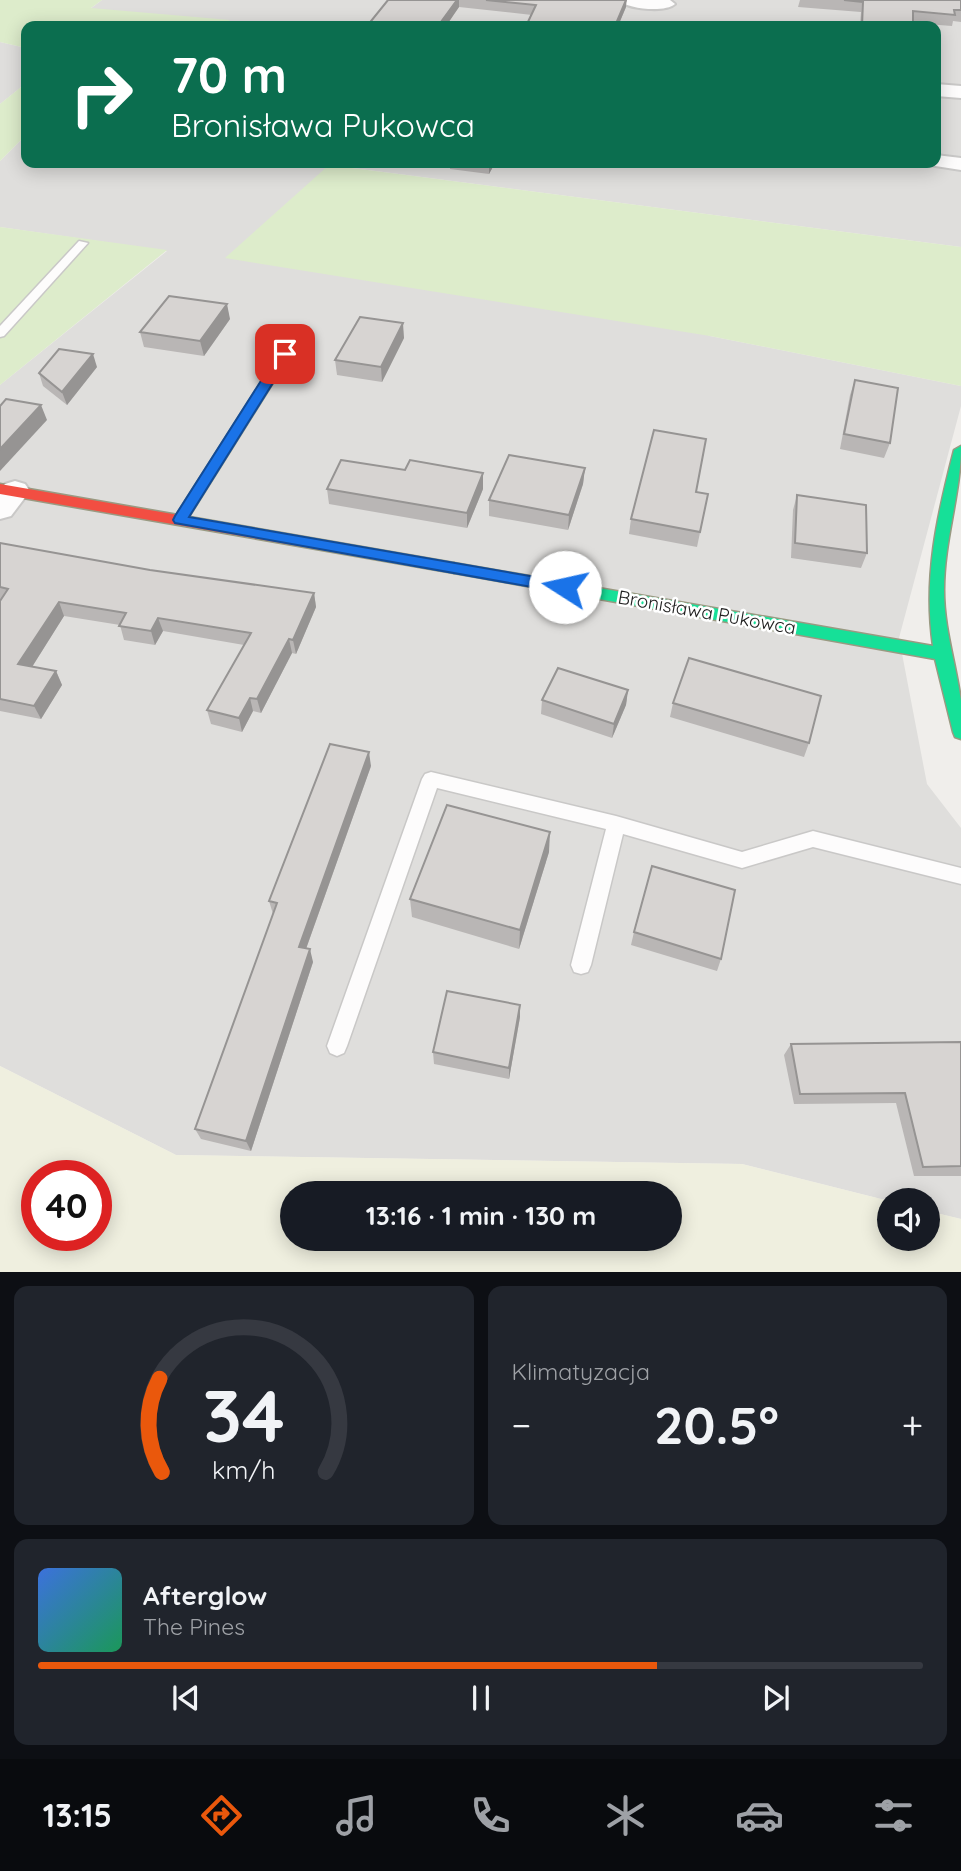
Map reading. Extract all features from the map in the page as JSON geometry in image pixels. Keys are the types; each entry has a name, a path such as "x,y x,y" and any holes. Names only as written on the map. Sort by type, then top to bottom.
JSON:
{"street":[{"path":"626,0 666,4"},
{"path":"941,90 961,92"},
{"path":"941,162 961,164"},
{"path":"180,520 285,354"},
{"path":"961,450 939,545 944,654 961,732"},
{"name":"Bronisława Pukowca","path":"5,497 180,520 944,654"}],"lane":[{"path":"0,333 83,243"},
{"path":"337,1046 431,779 616,824 742,860 813,839 961,876"},
{"path":"581,965 616,824"}],"shaded area":[{"path":"102,0 961,0 961,247 353,168 941,168 941,21 229,21 90,9"},
{"path":"0,42 21,47 21,87 0,104"},
{"path":"21,140 21,168 337,168 710,336 961,386 961,406 899,638 927,784 961,828 961,1219 940,1214 940,1188 877,1188 877,1198 742,1164 176,1155 0,1066 0,385 167,251 0,227 0,161"}],"green space":[{"path":"0,0 102,0 91,8 230,20 21,21 21,47 0,42"},
{"path":"21,87 21,140 0,161 0,104"},
{"path":"326,168 352,168 961,247 961,386 710,336 225,258"},
{"path":"0,227 167,250 0,385"},
{"path":"0,1066 176,1155 742,1164 877,1198 877,1251 940,1251 940,1214 961,1219 961,1272 0,1272"}],"building":[{"path":"388,0 457,0 442,21 371,21"},
{"path":"486,0 626,0 617,21 528,21 536,5"},
{"path":"844,0 961,0 961,10 954,10 955,15 913,11 913,21 862,21 863,2"},
{"path":"169,296 227,304 200,341 140,332"},
{"path":"360,317 403,323 381,367 335,360"},
{"path":"59,349 93,354 62,392 39,373"},
{"path":"855,380 898,388 890,443 844,434"},
{"path":"6,399 41,405 0,449 0,406"},
{"path":"654,430 706,439 696,492 708,494 700,532 631,519"},
{"path":"509,455 585,468 569,515 489,500"},
{"path":"341,460 405,470 410,460 483,473 467,513 327,489"},
{"path":"797,495 866,505 867,553 795,543"},
{"path":"0,543 150,570 314,593 293,640 289,639 257,699 250,698 239,718 207,710 251,633 158,618 151,631 119,626 126,613 59,602 18,664 56,671 34,706 0,699 0,601 8,589 0,587"},
{"path":"689,658 821,696 809,743 673,703"},
{"path":"558,668 628,690 614,724 542,700"},
{"path":"330,744 369,752 299,947 310,949 246,1141 195,1129 277,903 269,901"},
{"path":"447,805 550,832 520,930 410,899"},
{"path":"652,866 735,890 721,959 634,932"},
{"path":"447,991 520,1005 509,1068 433,1052"},
{"path":"961,1042 961,1166 923,1167 905,1093 800,1094 791,1044"}],"traffic: fast":[{"path":"180,520 285,354"},
{"path":"961,450 948,497 937,569 940,639 961,732"},
{"path":"454,568 944,654"}],"traffic: jam":[{"path":"0,489 454,568"}],"route":[{"path":"285,354 180,520 565,587"}]}
